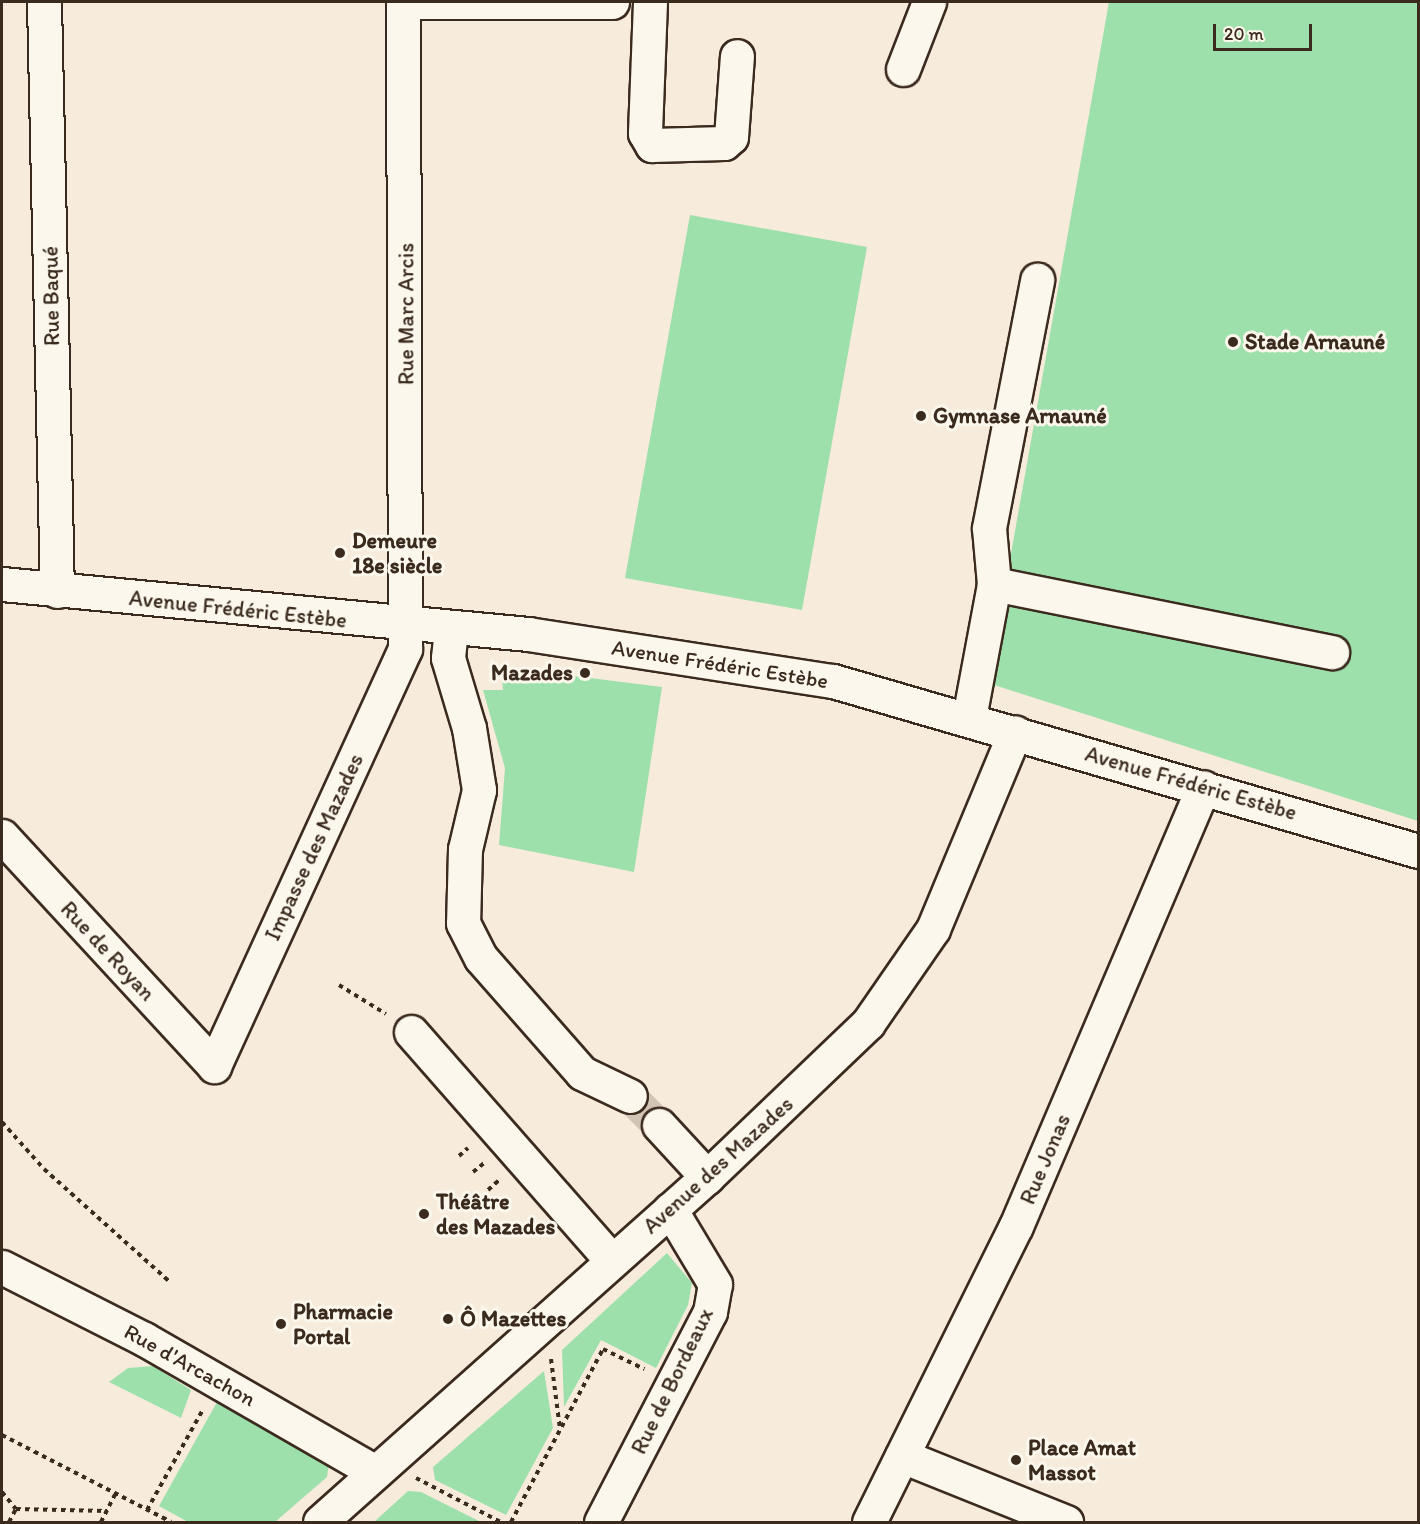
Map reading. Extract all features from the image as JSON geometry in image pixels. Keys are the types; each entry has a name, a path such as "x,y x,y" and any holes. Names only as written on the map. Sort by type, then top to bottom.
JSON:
{"street":[{"name":"Rue Baqué","path":"44,2 57,591"},
{"path":"403,2 612,2"},
{"name":"Rue Marc Arcis","path":"403,2 408,626"},
{"path":"650,2 645,133 652,145 724,143 731,137 737,56"},
{"path":"903,69 928,2"},
{"path":"969,718 994,584 989,528 1036,280"},
{"name":"Avenue Frédéric Estèbe","path":"2,584 408,626 528,634 833,681 969,718 1419,851"},
{"path":"994,584 1332,652"},
{"name":"Impasse des Mazades","path":"214,1066 405,649 408,626"},
{"path":"451,629 448,658 469,728 479,790 460,897 463,923 481,958 582,1073 630,1096"},
{"name":"Avenue des Mazades","path":"320,1522 816,1077 905,975 933,929 1015,732"},
{"name":"Rue Jonas","path":"869,1522 1016,1226 1203,787"},
{"name":"Rue de Royan","path":"2,836 214,1066"},
{"path":"402,1025 611,1260"},
{"path":"659,1125 707,1177"},
{"name":"Rue de Bordeaux","path":"601,1522 711,1312 715,1284 670,1209"},
{"name":"Rue d'Arcachon","path":"2,1267 144,1339 375,1471"},
{"path":"902,1456 1066,1522"}],"path":[{"path":"339,985 402,1025"},
{"path":"2,1122 44,1169 169,1281"},
{"path":"511,1522 603,1349 673,1384"},
{"path":"550,1353 560,1430"},
{"path":"147,1510 208,1400"},
{"path":"2,1435 171,1522"},
{"path":"412,1474 501,1522"},
{"path":"2,1492 16,1509 107,1511"},
{"path":"101,1522 116,1494"},
{"path":"9,1522 16,1509"}],"green space":[{"name":"Stade Arnauné","path":"1109,2 1418,2 1418,821 988,683"},
{"path":"690,215 867,247 802,610 625,578"},
{"path":"501,667 662,687 634,872 499,845 505,768 483,690 503,690"},
{"path":"667,1253 692,1283 688,1305 656,1368 601,1340 564,1407 562,1350"},
{"path":"153,1366 191,1390 181,1418 109,1382 128,1368"},
{"path":"544,1371 553,1428 506,1515 435,1480 433,1467"},
{"path":"217,1402 329,1464 327,1477 275,1522 188,1522 159,1506"},
{"path":"408,1491 421,1492 481,1522 374,1522"}],"tunnel":[{"path":"630,1096 659,1125"}],"place":[{"name":"Stade Arnauné","path":"1233,342"},
{"name":"Gymnase Arnauné","path":"921,416"},
{"name":"Demeure 18e siècle","path":"340,553"},
{"name":"Mazades","path":"585,673"},
{"name":"Théâtre des Mazades","path":"424,1214"},
{"name":"Ô Mazettes","path":"448,1319"},
{"name":"Pharmacie Portal","path":"281,1324"},
{"name":"Place Amat Massot","path":"1016,1460"}]}
